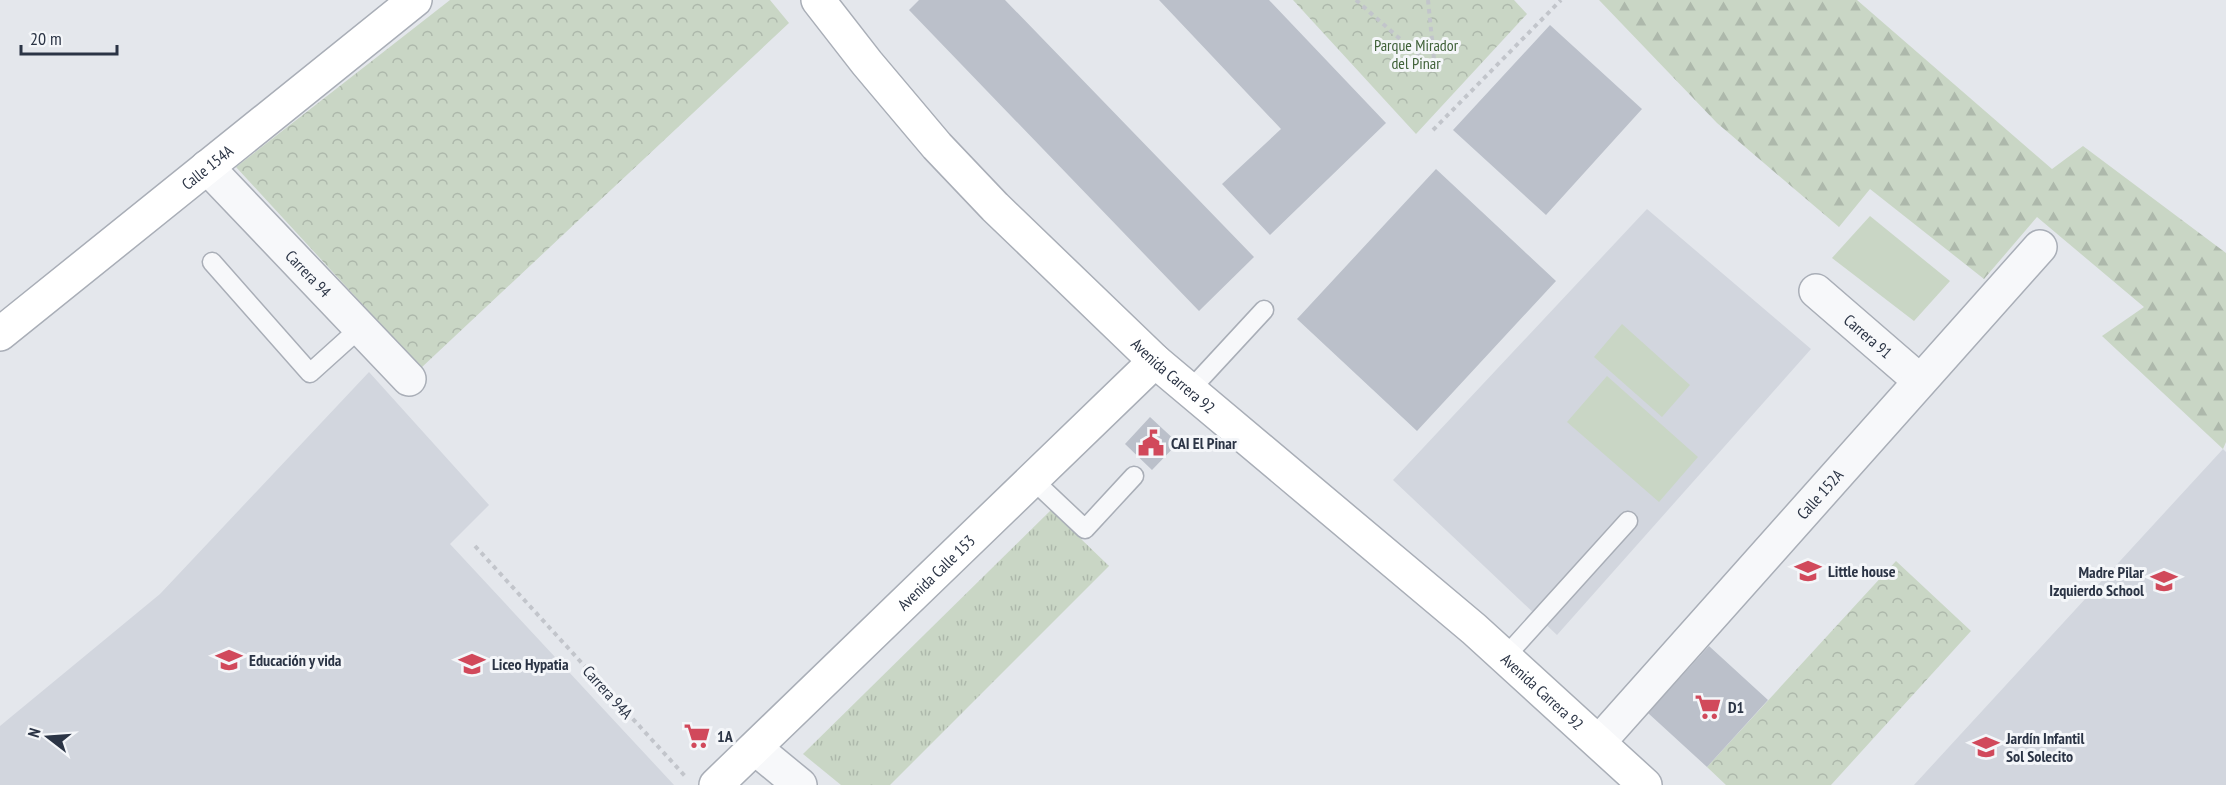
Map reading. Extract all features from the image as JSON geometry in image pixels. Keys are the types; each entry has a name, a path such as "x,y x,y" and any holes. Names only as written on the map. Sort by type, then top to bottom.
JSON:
{"main road":[{"name":"Calle 154A","path":"0,334 415,0"},
{"name":"Avenida Carrera 92","path":"819,0 867,63 937,146 995,207 1155,361 1505,657 1645,785"},
{"name":"Avenida Calle 153","path":"700,781 755,748 1155,361"}],"street":[{"name":"Carrera 94","path":"207,167 409,380"},
{"name":"Calle 152A","path":"1599,742 2040,247"},
{"name":"Carrera 91","path":"1816,291 1920,381"},
{"path":"755,748 800,785"}],"lane":[{"path":"212,262 310,373 360,328"},
{"path":"1190,390 1264,310"},
{"path":"1032,479 1085,529 1134,476"},
{"path":"1505,657 1628,521"}],"path":[{"path":"1356,0 1435,70 1428,0"},
{"path":"1433,130 1561,0"},
{"name":"Carrera 94A","path":"475,546 700,781"}],"shaded area":[{"path":"1647,209 1811,349 1557,635 1393,480"},
{"path":"369,372 489,505 450,544 674,785 0,785 0,726 160,594"},
{"name":"Madre Pilar Izquierdo School","path":"2223,449 2226,452 2226,785 1914,785"}],"green space":[{"path":"450,0 770,0 789,23 421,368 236,167"},
{"name":"Parque Mirador del Pinar","path":"1293,0 1514,0 1527,14 1416,134"},
{"path":"1599,0 1857,0 2052,169 2083,146 2226,253 2226,442 2223,449 2102,336 2144,307 2037,217 1984,279 1870,189 1839,227 1717,123"},
{"path":"1870,216 1950,281 1914,321 1832,258"},
{"path":"1622,324 1690,385 1662,417 1594,357"},
{"path":"1607,376 1698,457 1659,502 1567,422"},
{"path":"1051,510 1109,566 890,785 841,785 803,754"},
{"path":"1896,561 1971,631 1831,785 1726,785 1707,767"}],"building":[{"path":"919,0 1005,0 1254,257 1199,311 909,10"},
{"path":"1159,0 1269,0 1386,123 1270,235 1222,184 1281,129"},
{"path":"1550,25 1642,109 1546,215 1453,130"},
{"path":"1436,169 1556,281 1417,431 1297,319"},
{"name":"CAI El Pinar","path":"1150,417 1178,443 1152,470 1125,444"},
{"name":"D1","path":"1709,646 1768,700 1707,767 1648,713"}],"place":[{"name":"CAI El Pinar","path":"1151,443"},
{"name":"Little house","path":"1808,571"},
{"name":"Madre Pilar Izquierdo School","path":"2164,581"},
{"name":"Educación y vida","path":"229,660"},
{"name":"Liceo Hypatia","path":"472,664"},
{"name":"D1","path":"1708,707"},
{"name":"1A","path":"697,736"},
{"name":"Jardín Infantil Sol Solecito","path":"1986,747"}]}
